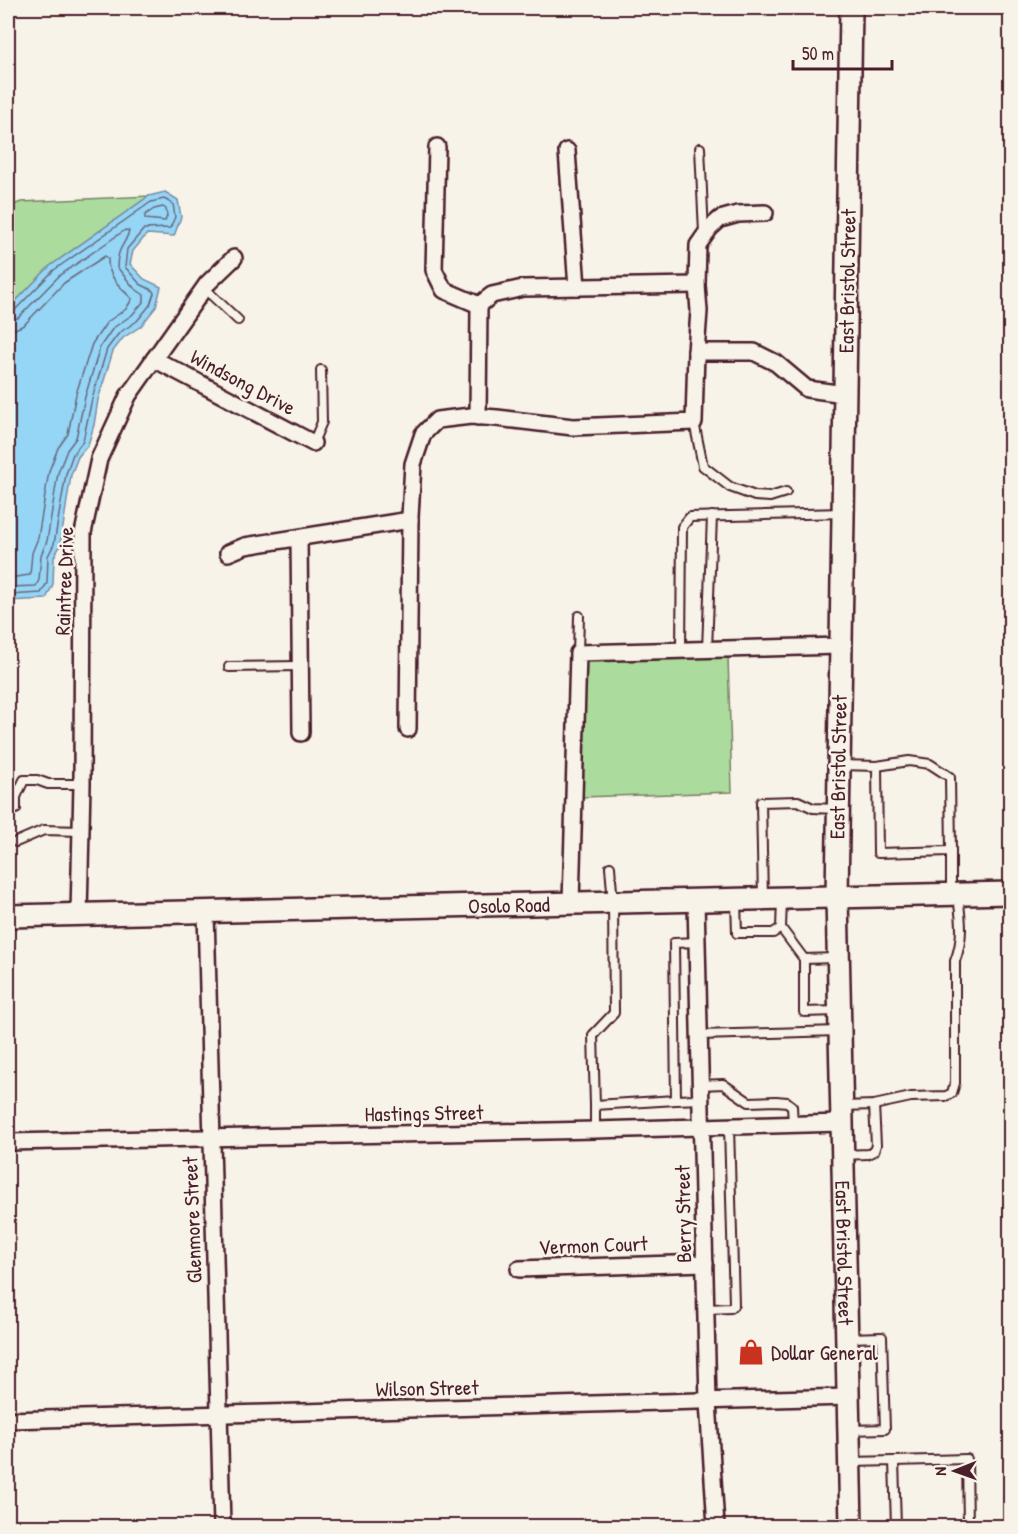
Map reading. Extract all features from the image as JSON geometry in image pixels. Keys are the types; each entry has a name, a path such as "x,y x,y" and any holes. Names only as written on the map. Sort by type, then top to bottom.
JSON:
{"main road":[{"name":"East Bristol Street","path":"851,8 837,765 839,1021 851,1527"},
{"name":"Osolo Road","path":"8,916 1011,893"}],"street":[{"path":"437,147 434,270 444,290 479,304"},
{"path":"567,151 577,287"},
{"path":"408,729 410,520 413,464 423,434 437,420 478,417 573,427 694,422 699,311 698,244 720,219 738,214 765,213"},
{"name":"Raintree Drive","path":"79,915 83,533 99,459 128,396 204,288 234,258"},
{"path":"479,304 492,295 523,288 697,285"},
{"path":"478,417 479,304"},
{"path":"696,352 754,352 776,363 807,389 845,394"},
{"name":"Windsong Drive","path":"154,359 313,443"},
{"path":"228,553 245,546 410,520"},
{"path":"299,538 301,733"},
{"path":"571,904 578,653 840,646"},
{"name":"Berry Street","path":"696,901 708,1402 716,1527"},
{"name":"Glenmore Street","path":"206,912 222,1527"},
{"name":"Hastings Street","path":"8,1142 702,1128 792,1124 841,1114"},
{"name":"Vermon Court","path":"519,1269 705,1263"},
{"name":"Wilson Street","path":"8,1420 848,1397"}],"lane":[{"path":"700,148 704,235"},
{"path":"204,288 238,320"},
{"path":"313,443 322,422 321,370"},
{"path":"694,422 703,466 730,487 754,496 770,497 786,492"},
{"path":"681,651 682,527 690,517 843,513"},
{"path":"707,650 712,516"},
{"path":"578,653 579,616"},
{"path":"229,667 300,666"},
{"path":"837,765 877,766 909,761 930,764 950,777 951,851 955,894 962,931 961,946 956,961 955,1083 952,1092 946,1096 911,1097 841,1114"},
{"path":"877,766 878,853 951,851"},
{"path":"16,809 16,797 24,780 37,780 48,784 82,784"},
{"path":"837,809 813,808 798,801 761,802 772,899 781,928 804,959 804,1012 839,1021"},
{"path":"16,842 44,830 81,831"},
{"path":"595,1130 593,1035 614,1013 613,903 610,867"},
{"path":"736,900 737,933 773,933 781,928"},
{"path":"676,1100 674,943 697,942"},
{"path":"804,959 838,958"},
{"path":"699,1035 839,1021"},
{"path":"595,1104 676,1100 723,1084 749,1102 787,1102 792,1106 792,1124"},
{"path":"842,1155 868,1154 874,1151 876,1145 874,1105"},
{"path":"706,1309 731,1308 734,1304 729,1126"},
{"path":"846,1338 882,1337 885,1429 848,1430"},
{"path":"849,1462 967,1459 968,1527"},
{"path":"894,1461 896,1527"}],"green space":[{"path":"149,196 50,266 8,309 8,207 21,202"},
{"path":"728,657 732,792 582,797 586,660"}],"water":[{"path":"165,192 178,200 181,217 174,236 147,234 133,251 130,264 144,279 161,287 156,307 141,326 123,338 113,351 98,400 88,445 78,457 71,475 60,546 54,557 53,584 46,599 8,601 8,309 50,266 149,196"}],"place":[{"name":"Dollar General","path":"751,1352"}]}
